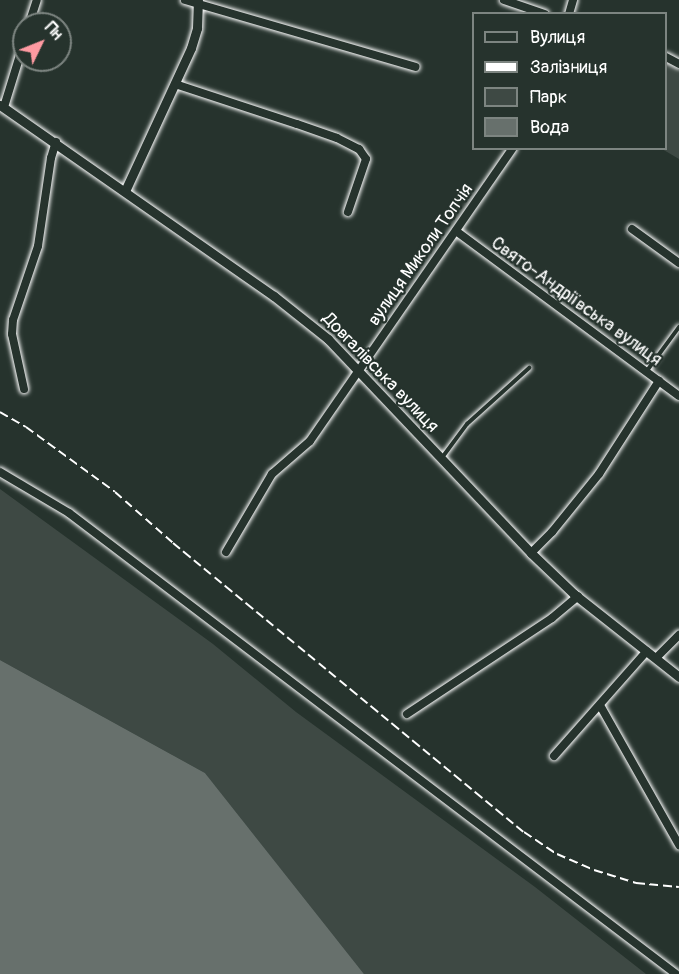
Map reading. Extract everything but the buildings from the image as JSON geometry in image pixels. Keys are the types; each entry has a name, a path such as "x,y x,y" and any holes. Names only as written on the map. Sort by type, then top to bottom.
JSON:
{"street":[{"path":"185,0 415,67"},
{"path":"504,0 539,12"},
{"path":"125,191 191,48 196,28 198,2"},
{"path":"2,106 14,72"},
{"path":"175,84 317,131 359,149 366,159 348,212"},
{"name":"Довгалівська вулиця","path":"2,106 274,296 328,339 531,553 578,596 679,677"},
{"path":"24,389 12,334 13,320 38,246 51,159 56,142"},
{"name":"вулиця Миколи Топчія","path":"226,552 272,474 310,441 512,150"},
{"path":"632,230 679,263"},
{"name":"Свято-Андріївська вулиця","path":"456,231 679,396"},
{"path":"531,553 552,532 599,474 659,381"},
{"path":"0,472 69,513 676,974"},
{"path":"407,714 552,618 578,596"},
{"path":"656,658 679,635"},
{"path":"554,756 601,707 647,651"},
{"path":"601,707 679,845"}],"lane":[{"path":"646,372 679,327"},
{"path":"441,459 467,424 529,368"}],"green space":[{"path":"667,63 679,70 679,159 664,150 667,150"},
{"path":"0,489 213,644 296,712 535,887 646,974 364,974 205,773 0,660"}],"water":[{"path":"0,660 205,773 364,974 0,974"}],"railway":[{"path":"0,412 26,427 115,492 173,543 524,832 557,854 594,870 636,883 679,887"}]}
